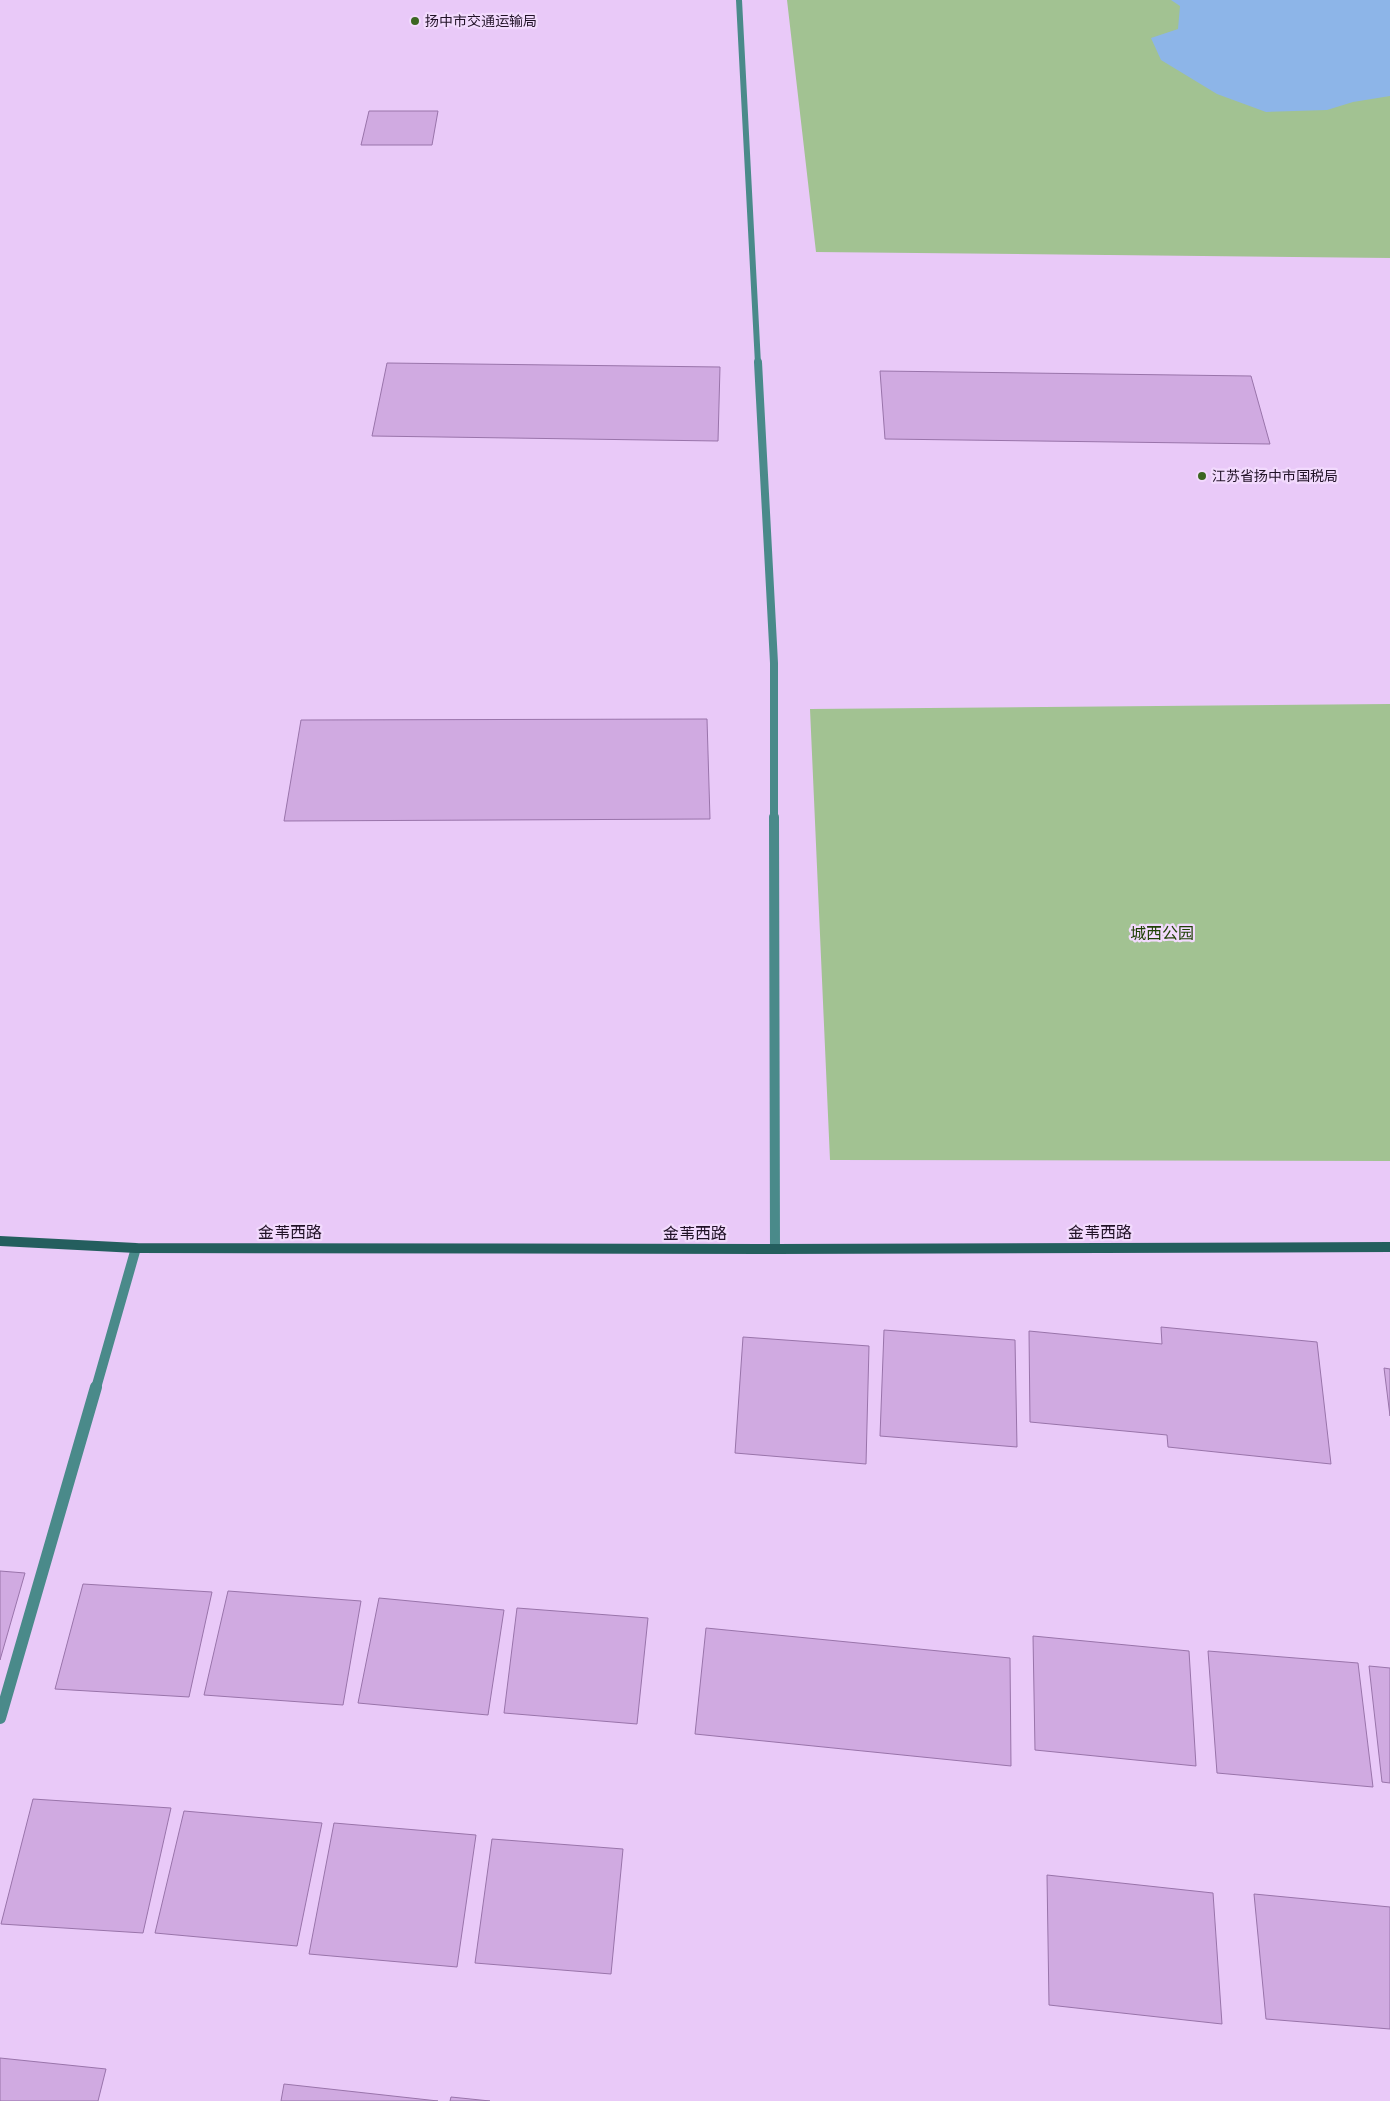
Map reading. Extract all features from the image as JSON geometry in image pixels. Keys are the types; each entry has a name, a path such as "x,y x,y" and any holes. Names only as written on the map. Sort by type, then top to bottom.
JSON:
{"street":[{"path":"739,0 774,663 775,1250"},
{"name":"金苇西路","path":"0,1241 136,1248 775,1250 1390,1247"},
{"path":"0,1718 136,1248"}],"green space":[{"path":"787,0 1390,0 1390,258 816,252"},
{"name":"城西公园","path":"1390,704 1390,1161 830,1160 810,709"}],"water":[{"path":"1171,0 1390,0 1390,96 1353,102 1327,110 1266,112 1217,94 1161,60 1151,38 1178,29 1180,6"}],"building":[{"path":"369,111 438,111 432,145 361,145"},
{"path":"387,363 720,367 718,441 372,436"},
{"path":"880,371 1251,376 1270,444 885,439"},
{"path":"707,719 710,819 284,821 301,720"},
{"path":"1161,1327 1317,1342 1331,1464 1168,1447 1167,1435 1030,1422 1029,1331 1162,1344"},
{"path":"884,1330 1015,1340 1017,1447 880,1436"},
{"path":"743,1337 869,1346 866,1464 735,1453"},
{"path":"1384,1368 1390,1369 1390,1416"},
{"path":"0,1571 25,1573 0,1660"},
{"path":"83,1584 212,1592 189,1697 55,1689"},
{"path":"228,1591 361,1601 343,1705 204,1695"},
{"path":"379,1598 504,1610 488,1715 358,1703"},
{"path":"517,1608 648,1618 637,1724 504,1713"},
{"path":"706,1628 1010,1658 1011,1766 695,1734"},
{"path":"1033,1636 1189,1651 1196,1766 1035,1750"},
{"path":"1208,1651 1358,1663 1373,1787 1217,1773"},
{"path":"1369,1666 1390,1668 1390,1783 1382,1782"},
{"path":"33,1799 171,1808 143,1933 1,1924"},
{"path":"184,1811 322,1823 297,1946 155,1933"},
{"path":"334,1823 476,1835 457,1967 309,1954"},
{"path":"492,1839 623,1849 611,1974 475,1963"},
{"path":"1047,1875 1213,1893 1222,2024 1049,2005"},
{"path":"1254,1894 1390,1907 1390,2029 1266,2019"},
{"path":"0,2058 106,2069 98,2101 0,2101"},
{"path":"284,2084 438,2101 281,2101"},
{"path":"451,2097 490,2101 450,2101"}],"place":[{"name":"扬中市交通运输局","path":"415,21"},
{"name":"江苏省扬中市国税局","path":"1202,476"}]}
